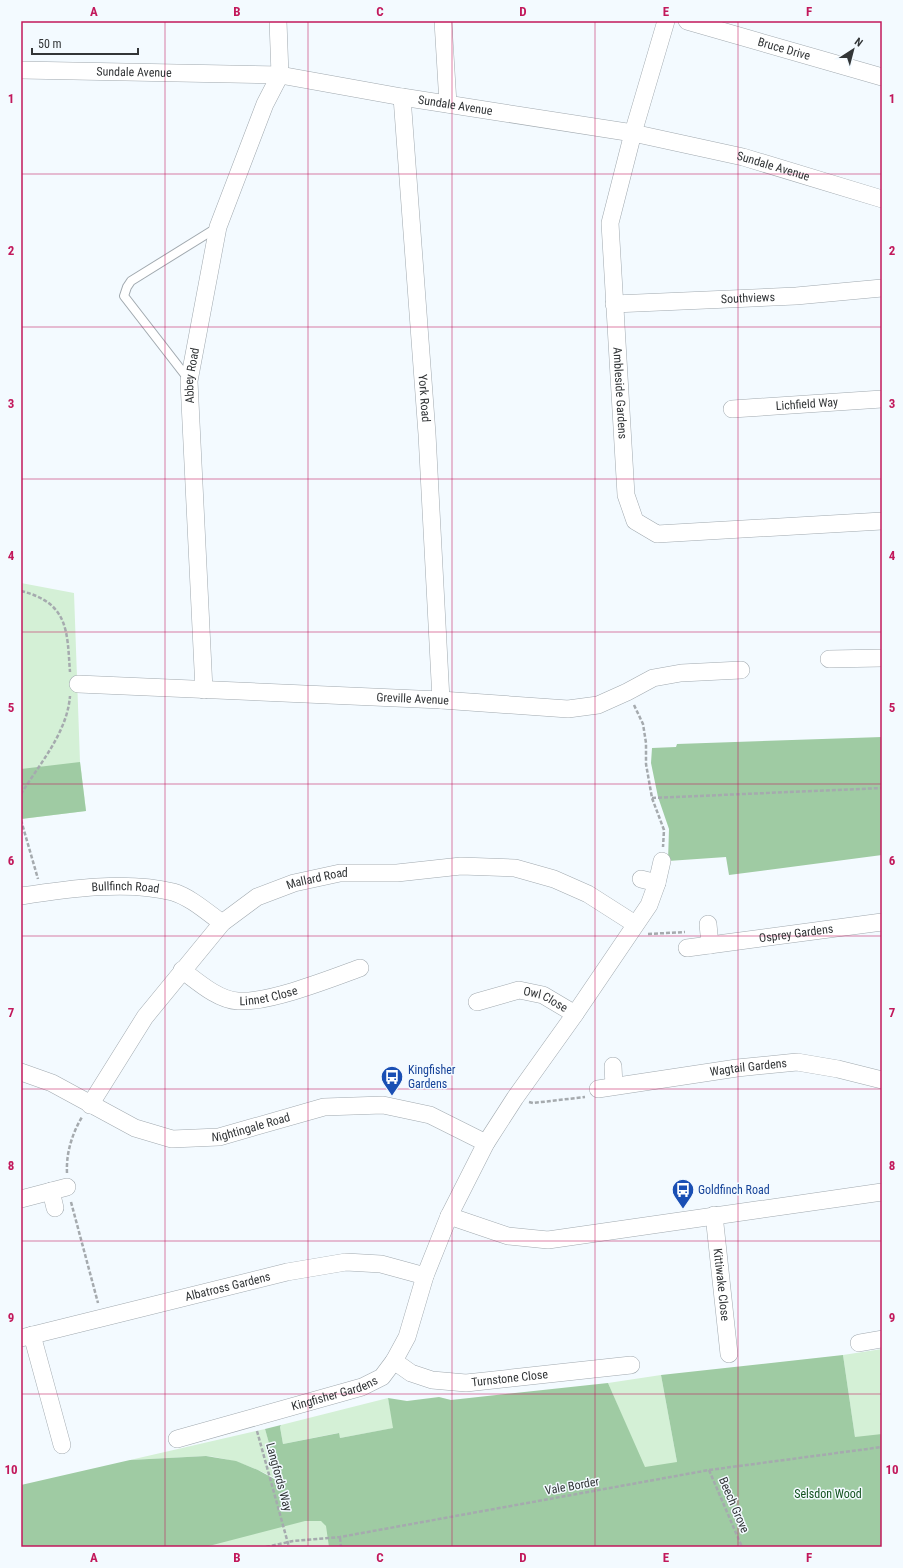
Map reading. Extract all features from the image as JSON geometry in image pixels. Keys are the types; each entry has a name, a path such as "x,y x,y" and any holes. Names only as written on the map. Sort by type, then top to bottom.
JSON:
{"street":[{"path":"278,21 280,75"},
{"path":"443,21 448,104"},
{"name":"Ambleside Gardens","path":"666,21 633,133 610,223 626,495 635,521 657,534 882,521"},
{"name":"Bruce Drive","path":"687,21 882,77"},
{"name":"Sundale Avenue","path":"21,70 280,75 402,97 633,133 743,157 882,199"},
{"name":"Abbey Road","path":"204,690 189,381 218,227 265,104 280,75"},
{"name":"York Road","path":"402,97 426,426 442,700"},
{"name":"Southviews","path":"614,304 796,296 882,288"},
{"name":"Lichfield Way","path":"732,409 882,399"},
{"path":"829,659 882,658"},
{"name":"Greville Avenue","path":"75,684 442,700 568,709 598,705 653,678 681,673 740,670"},
{"name":"Kingfisher Gardens","path":"177,1439 362,1387 382,1377 394,1361 407,1337 425,1276 449,1216 486,1143 515,1098 575,1014 649,904 657,884 662,861"},
{"name":"Mallard Road","path":"90,1105 146,1017 182,970 222,922 257,897 294,883 340,873 397,872 461,866 515,868 554,879 588,894 631,931"},
{"path":"641,879 657,884"},
{"name":"Bullfinch Road","path":"21,896 93,887 118,886 174,892 198,905 222,922"},
{"name":"Osprey Gardens","path":"687,948 882,922"},
{"path":"708,924 710,945"},
{"name":"Linnet Close","path":"182,970 219,995 238,1001 265,998 360,968"},
{"name":"Owl Close","path":"485,995 519,990 543,995 575,1014"},
{"name":"Wagtail Gardens","path":"606,1087 737,1068 798,1062 838,1068 882,1080"},
{"path":"606,1087 613,1066"},
{"name":"Nightingale Road","path":"21,1072 52,1083 90,1105 135,1128 172,1139 219,1137 324,1108 383,1105 430,1116 486,1143"},
{"path":"21,1199 59,1189 55,1208"},
{"path":"449,1216 508,1236 548,1240 882,1192"},
{"name":"Kittiwake Close","path":"714,1215 729,1354"},
{"name":"Albatross Gardens","path":"62,1445 27,1336 287,1272 346,1262 381,1264 425,1276"},
{"path":"859,1343 882,1339"},
{"name":"Turnstone Close","path":"394,1361 411,1373 432,1380 466,1383 631,1365"}],"lane":[{"path":"189,381 124,296 131,281 218,227"}],"path":[{"path":"21,591 46,601 58,611 66,630 75,684 68,710 56,739 21,794"},
{"path":"627,692 643,724 646,743 646,764 652,798 664,830 662,861"},
{"path":"652,798 882,788"},
{"path":"21,820 42,893"},
{"path":"631,931 687,932 687,948"},
{"path":"515,1098 533,1103 598,1095 606,1087"},
{"path":"90,1105 76,1128 69,1146 59,1189 102,1317"},
{"name":"Langfords Way","path":"254,1417 290,1547"},
{"name":"Vale Border","path":"266,1547 288,1541 340,1537 709,1470 882,1447"},
{"name":"Beech Grove","path":"709,1470 742,1547"},
{"path":"340,1537 341,1547"}],"green space":[{"path":"21,583 74,593 80,762 86,811 21,819"},
{"path":"882,737 882,855 729,875 726,857 668,861 669,829 658,797 651,763 652,748 676,747 677,744"},
{"path":"80,762 86,811 21,819 21,769"},
{"name":"Selsdon Wood","path":"882,1349 882,1547 148,1547 186,1536 644,1467 608,1383 661,1375 677,1462 855,1437 843,1355"},
{"path":"843,1355 855,1437 882,1434 882,1547 329,1547 326,1526 321,1521 305,1521 205,1547 21,1547 21,1485 130,1460 206,1456 236,1461 258,1470 280,1482 265,1429 281,1425 280,1427 283,1444 339,1433 340,1438 393,1428 388,1398 407,1401 439,1397 451,1400 608,1383 645,1467 677,1462 661,1375"},
{"path":"388,1398 394,1428 340,1438 338,1433 283,1444 280,1427 281,1425"},
{"path":"265,1429 281,1482 263,1472 245,1465 216,1457 206,1456 130,1460"}],"place":[{"name":"Kingfisher Gardens","path":"392,1096"},
{"name":"Goldfinch Road","path":"683,1210"}]}
